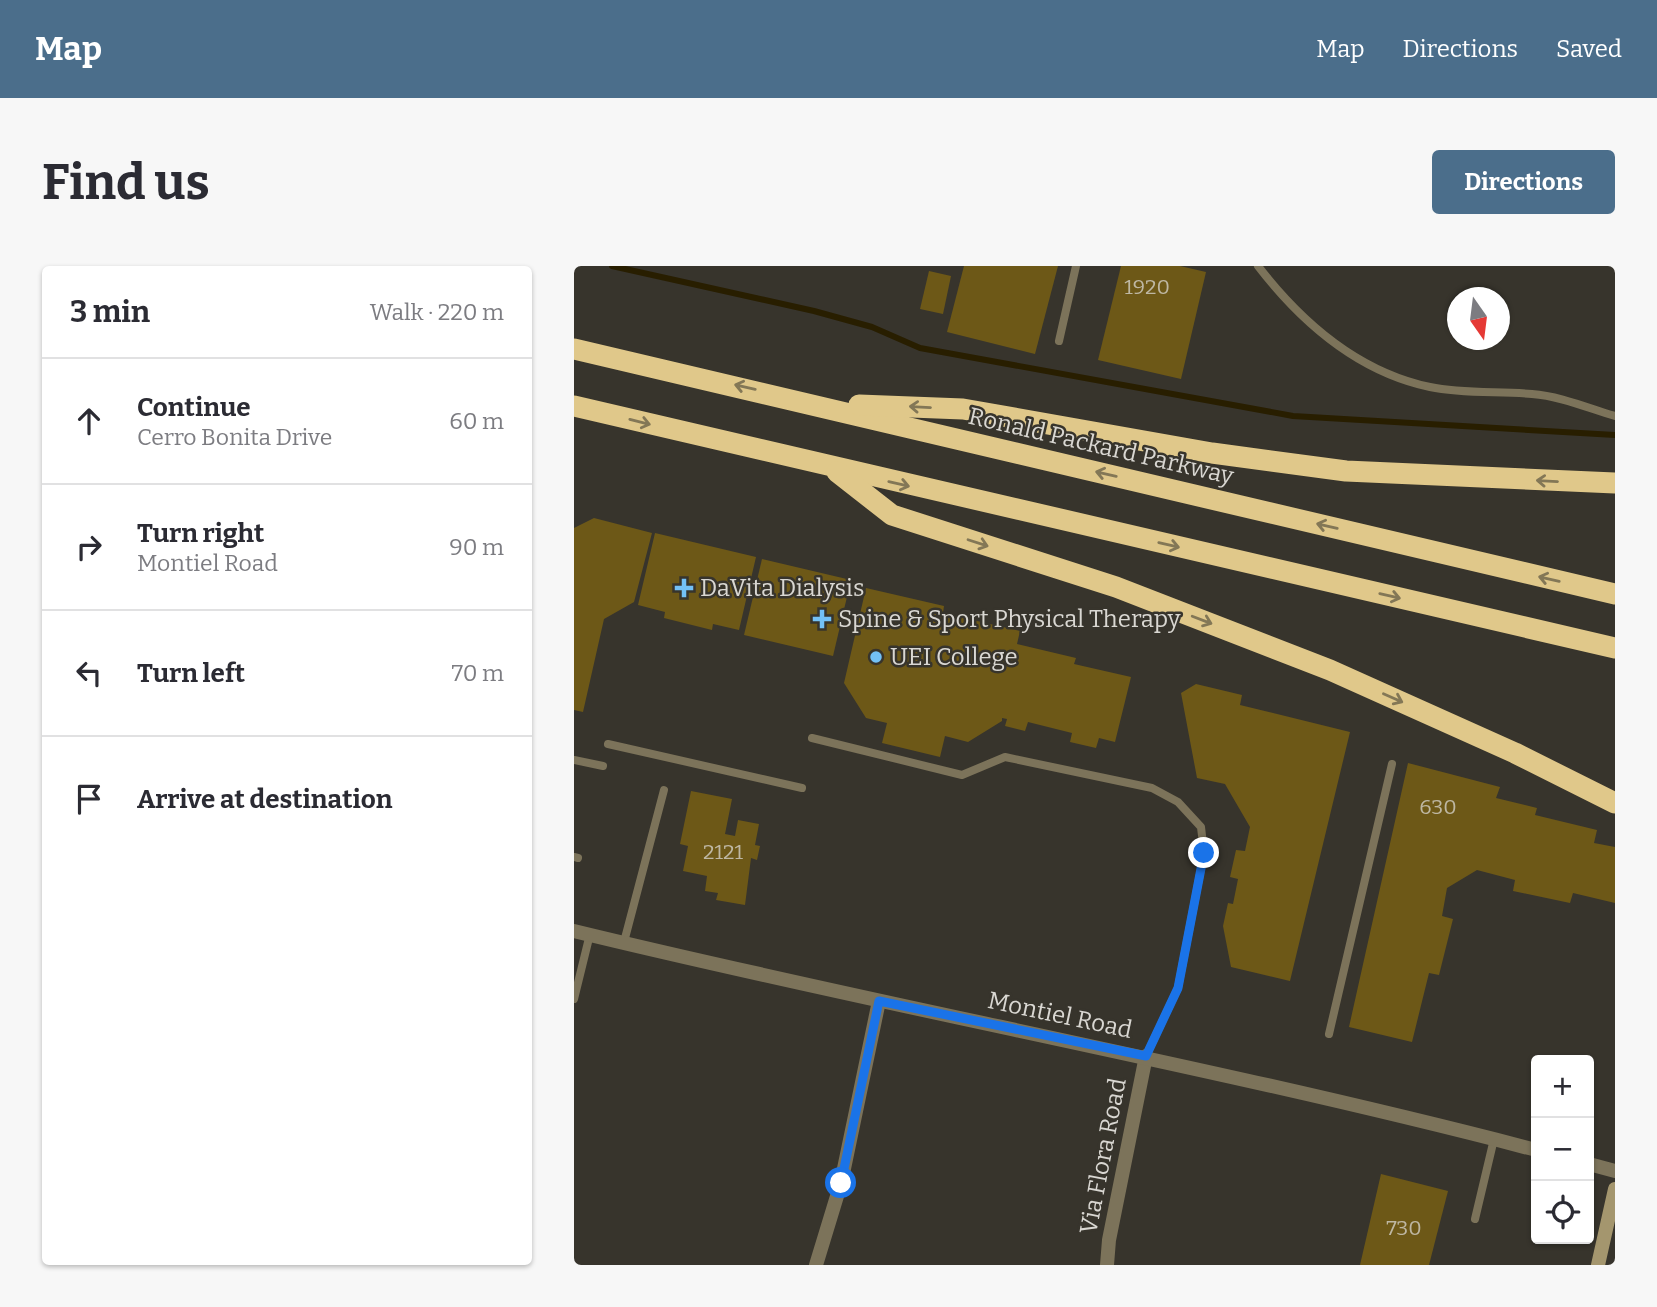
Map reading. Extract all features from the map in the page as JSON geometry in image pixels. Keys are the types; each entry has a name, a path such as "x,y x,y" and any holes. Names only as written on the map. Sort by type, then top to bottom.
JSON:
{"highway":[{"name":"Ronald Packard Parkway","path":"574,349 811,402 1615,594"},
{"path":"811,402 963,409 1212,453 1346,471 1615,483"},
{"path":"574,406 1615,648"},
{"path":"832,468 892,515 1129,592 1318,665 1515,753 1615,803"}],"main road":[{"path":"1598,1265 1615,1189"}],"street":[{"name":"Montiel Road","path":"574,931 879,1001 1146,1056 1531,1149"},
{"path":"816,1265 841,1183 879,1001"},
{"name":"Via Flora Road","path":"1107,1265 1109,1241 1146,1056"},
{"path":"1594,1165 1615,1171"}],"lane":[{"path":"1059,341 1076,266"},
{"path":"1258,266 1274,286 1337,346 1371,369 1430,387 1534,394 1615,416"},
{"path":"812,738 962,775 1004,757 1153,788 1178,802 1201,827 1204,853 1178,988 1146,1056"},
{"path":"608,744 802,788"},
{"path":"574,760 603,766"},
{"path":"1329,1034 1392,764"},
{"path":"624,942 664,790"},
{"path":"574,999 590,934"},
{"path":"1475,1219 1494,1139"}],"building":[{"path":"964,266 1058,266 1035,354 947,332"},
{"path":"1121,266 1180,266 1206,272 1181,379 1098,360"},
{"path":"929,271 951,276 943,314 920,309"},
{"path":"594,518 652,533 634,602 604,619 583,712 574,710 574,528"},
{"path":"655,533 756,557 739,630 713,624 712,630 664,618 665,612 638,605"},
{"path":"762,559 851,580 833,656 744,635"},
{"path":"866,588 944,606 943,613 1020,631 1017,644 1076,658 1074,664 1131,677 1115,742 1099,738 1096,748 1070,742 1072,733 1028,722 1025,731 1005,726 1007,719 1002,718 1002,721 968,742 945,736 940,757 882,743 887,723 866,718 844,683"},
{"path":"1196,684 1242,695 1240,705 1350,732 1290,981 1231,967 1223,926 1228,903 1233,904 1238,879 1230,877 1236,850 1245,851 1250,827 1225,784 1197,778 1181,693"},
{"path":"1408,763 1500,787 1496,798 1537,808 1535,815 1597,830 1594,843 1615,847 1615,903 1573,893 1570,903 1513,891 1515,880 1477,870 1447,888 1442,916 1453,919 1439,975 1429,973 1412,1042 1349,1027"},
{"path":"691,791 732,799 725,834 735,836 738,820 759,824 755,845 760,846 757,860 751,858 745,905 716,900 718,893 705,891 707,876 683,871 688,846 680,844"},
{"path":"1381,1174 1448,1191 1429,1265 1360,1265"}],"waterway":[{"path":"612,266 814,311 872,327 920,348 1293,416 1615,435"}],"place":[{"name":"DaVita Dialysis","path":"684,588"},
{"name":"Spine & Sport Physical Therapy","path":"822,619"},
{"name":"UEI College","path":"876,657"}],"route":[{"path":"841,1183 879,1001 1146,1056 1178,988 1204,853"}]}
